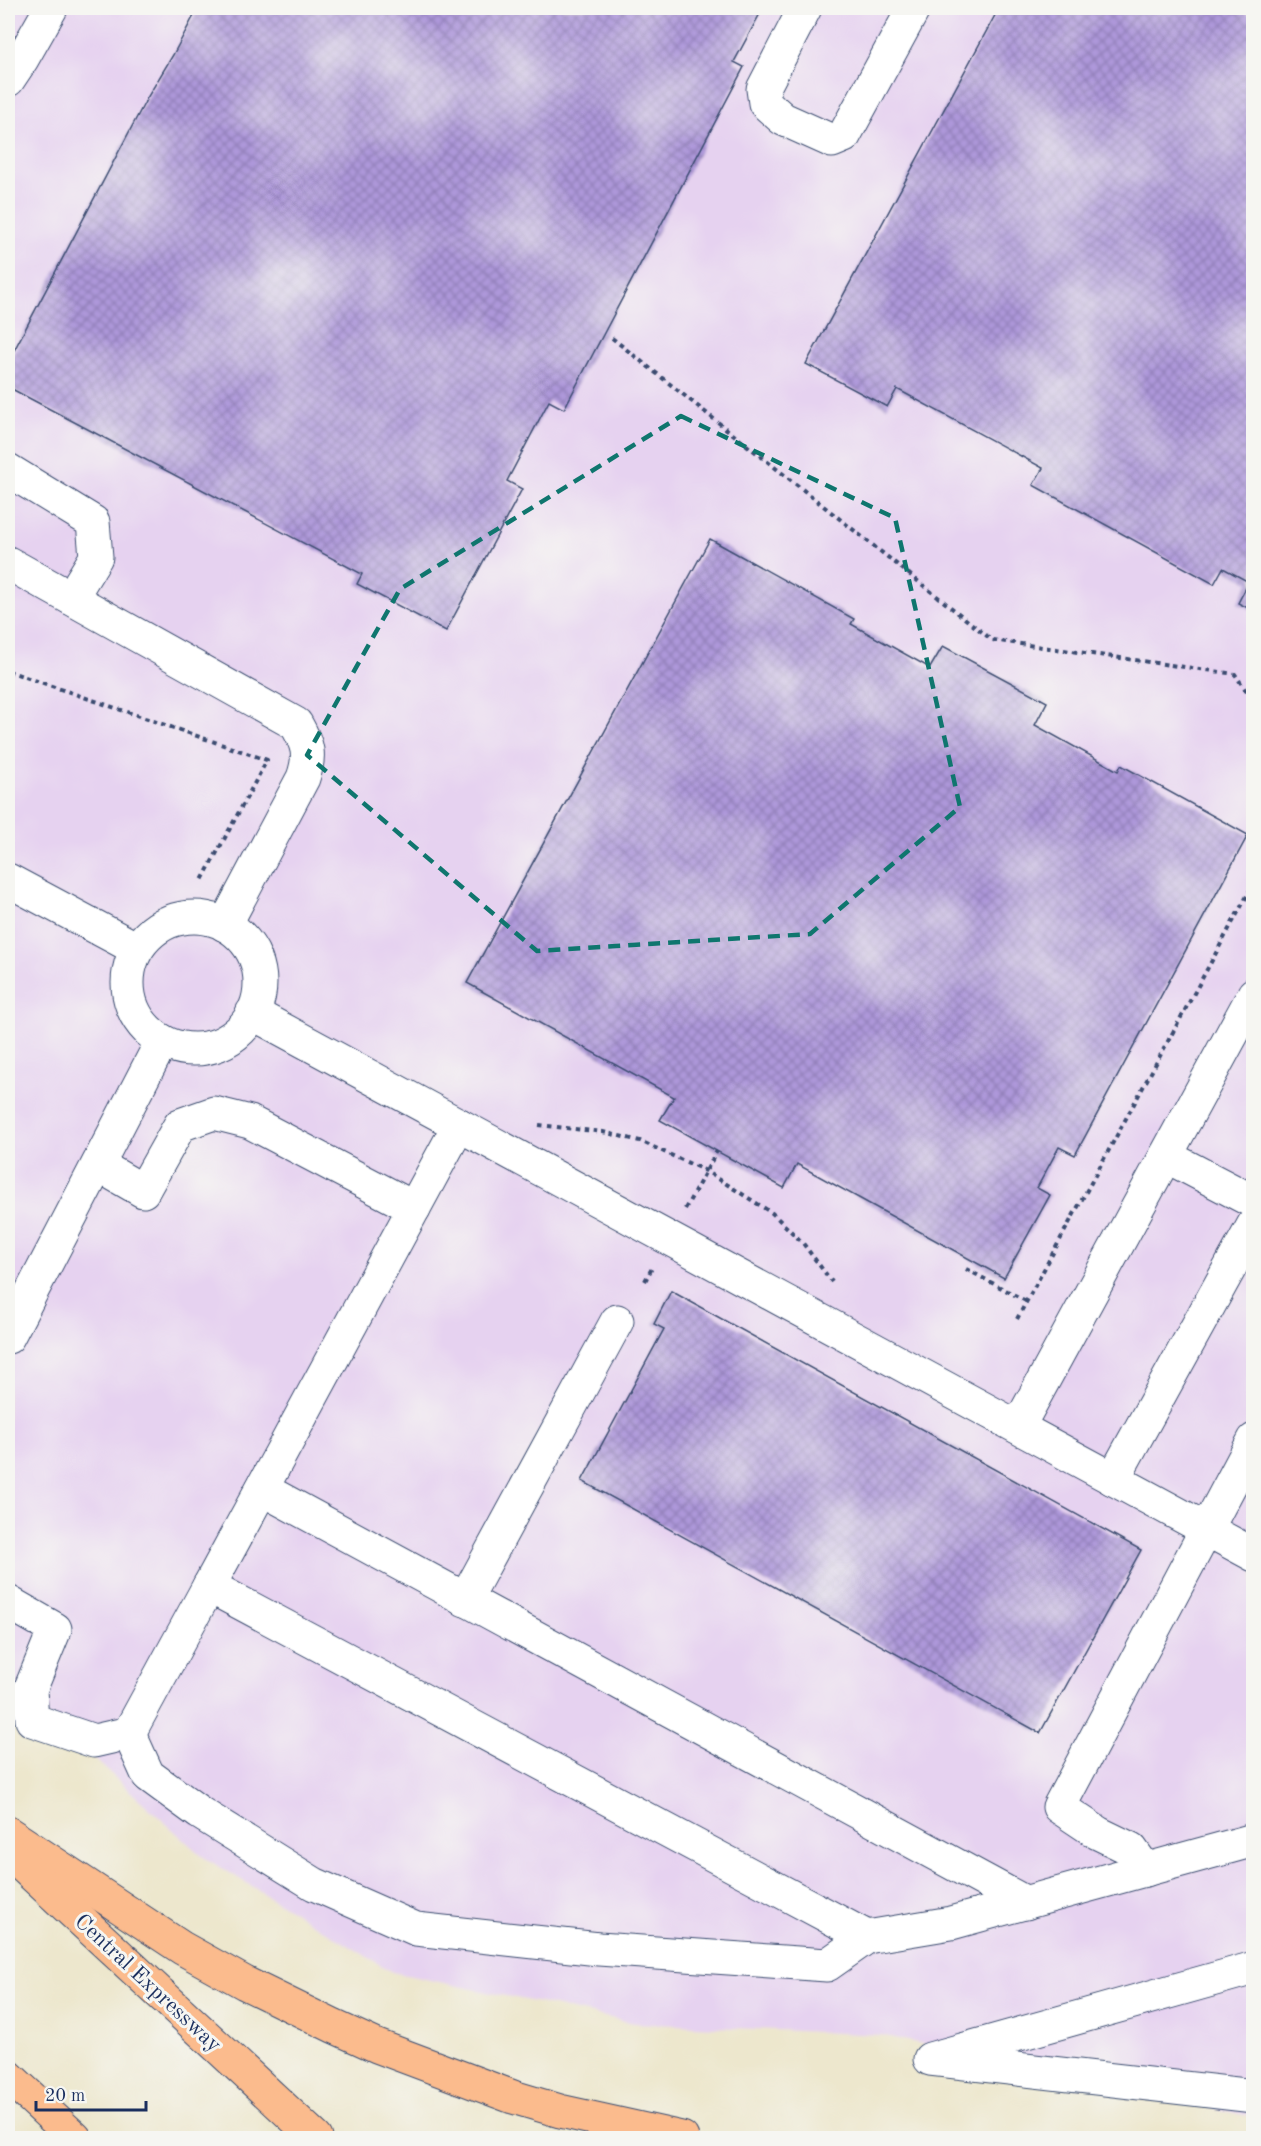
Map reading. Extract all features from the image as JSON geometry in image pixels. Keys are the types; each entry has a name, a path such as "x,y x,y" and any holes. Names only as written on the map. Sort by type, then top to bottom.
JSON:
{"main road":[{"path":"8,1833 182,1948 245,1983 377,2046 513,2097 560,2111 682,2139"},
{"name":"Central Expressway","path":"8,1852 316,2139"},
{"path":"8,2076 75,2139"}],"lane":[{"path":"12,63 51,8"},
{"path":"805,8 763,89 765,103 783,119 832,141 844,136 914,8"},
{"path":"8,470 93,522 96,557 71,598"},
{"path":"8,563 296,724 306,740 309,761 303,778 225,925"},
{"path":"8,880 137,949"},
{"path":"178,918 213,919 225,925 241,937 250,949 257,965 260,981 252,1013 229,1039 212,1046 195,1049 178,1047 162,1041 147,1030 137,1017 130,1000 128,983 130,965 137,949 148,935 178,918"},
{"path":"1018,1427 1254,994"},
{"path":"252,1013 1254,1555"},
{"path":"8,1337 162,1041"},
{"path":"98,1165 143,1191 180,1125 214,1113 250,1122 414,1208"},
{"path":"8,1602 55,1629 30,1690 32,1720 94,1741 129,1733 459,1125"},
{"path":"1166,1156 1254,1202"},
{"path":"1113,1479 1254,1224"},
{"path":"465,1600 617,1321"},
{"path":"1146,1870 1131,1849 1098,1833 1059,1807 1254,1440"},
{"path":"262,1489 1026,1903"},
{"path":"209,1586 867,1937"},
{"path":"129,1733 148,1775 200,1813 314,1884 416,1929 610,1950 827,1965 867,1937 951,1923 1254,1840"},
{"path":"1254,1968 930,2059 1254,2096"}],"path":[{"path":"612,338 992,640 1235,674 1254,703"},
{"path":"8,671 267,760 201,882"},
{"path":"1017,1320 1254,883"},
{"path":"539,1125 603,1132 640,1141 706,1171 772,1213 802,1242 832,1282"},
{"path":"701,1180 717,1151"},
{"path":"966,1269 1026,1301"}],"highlighted area":[{"path":"681,416 895,518 960,807 810,934 537,951 307,755 400,589"}],"shaded area":[{"path":"8,8 1253,8 1253,2117 881,2035 634,2023 392,1972 202,1856 8,1681"}],"building":[{"path":"198,8 763,8 734,62 744,67 564,409 549,401 507,481 522,489 446,631 357,584 362,574 8,387 8,362 147,98"},
{"path":"999,8 1236,8 1254,17 1254,611 1238,603 1249,582 1223,568 1214,584 1033,485 1043,468 897,389 887,407 806,364"},
{"path":"710,539 854,619 851,624 930,668 943,646 1047,702 1035,725 1118,771 1121,765 1248,835 1075,1155 1059,1147 1037,1188 1050,1195 1004,1278 797,1164 784,1188 660,1120 674,1097 467,983"},
{"path":"671,1291 1141,1550 1040,1733 582,1481 664,1329 654,1324"}]}
